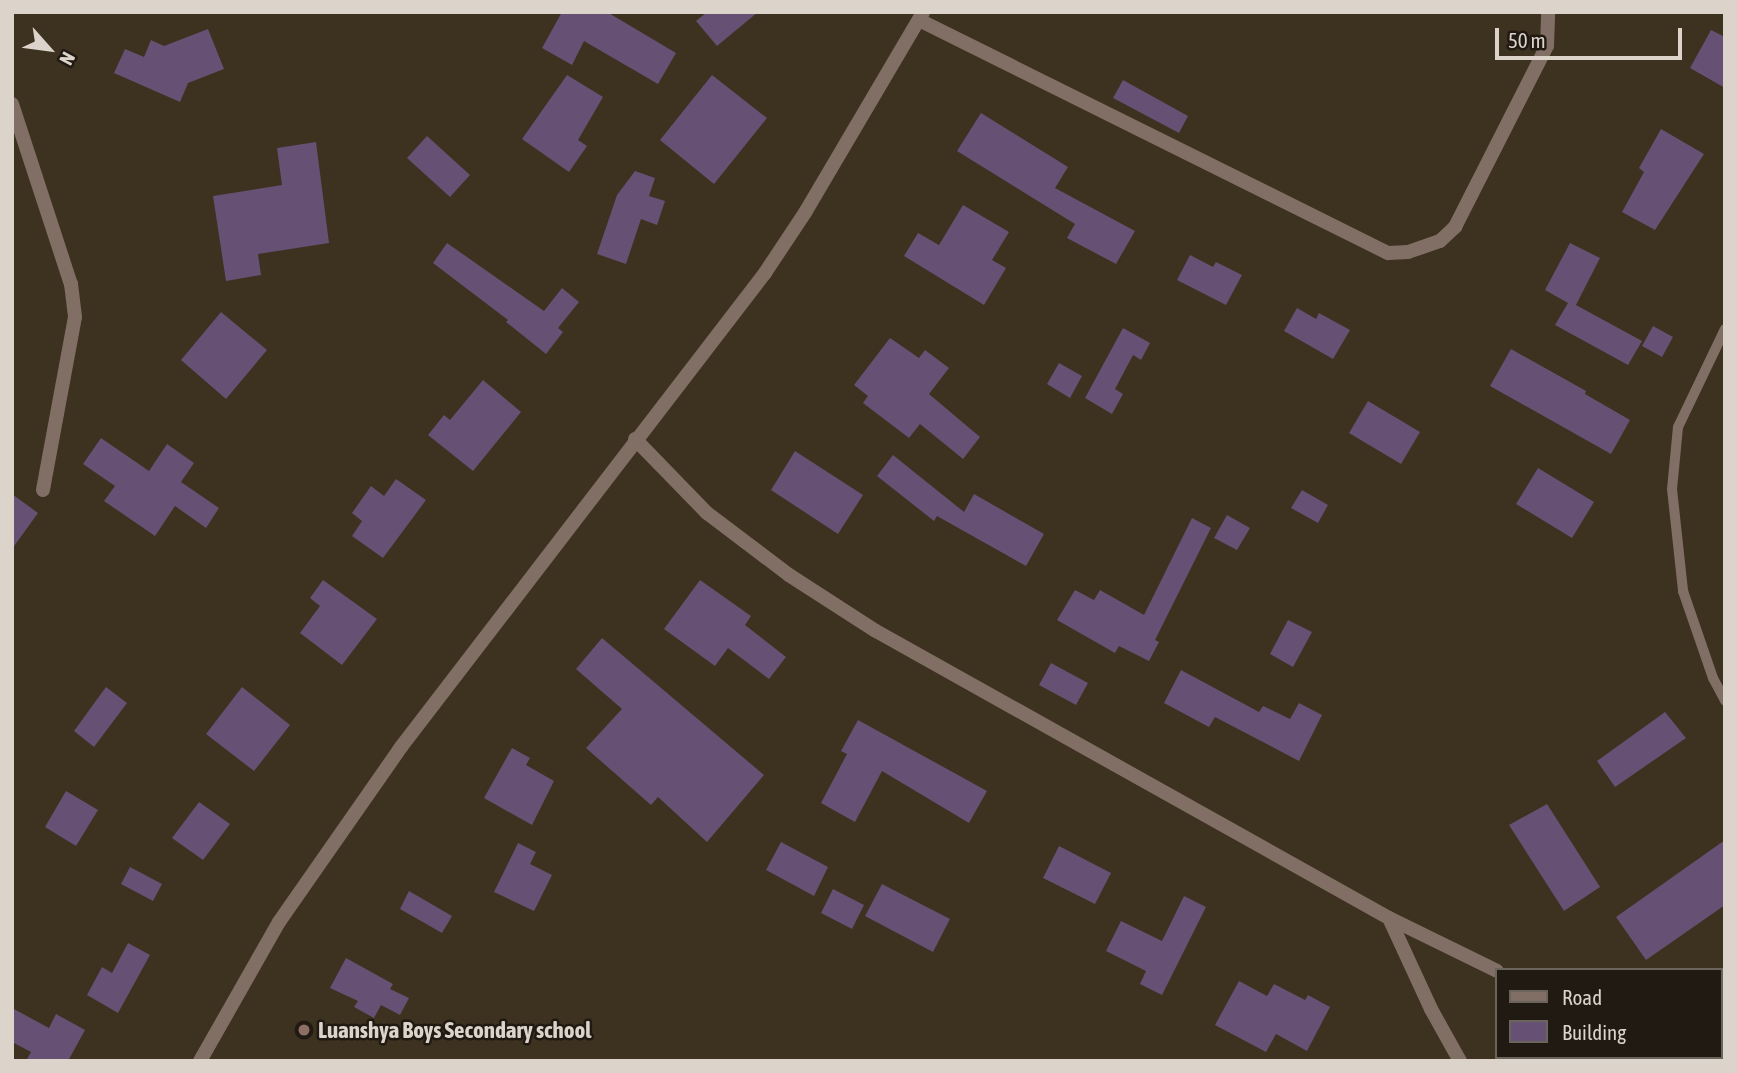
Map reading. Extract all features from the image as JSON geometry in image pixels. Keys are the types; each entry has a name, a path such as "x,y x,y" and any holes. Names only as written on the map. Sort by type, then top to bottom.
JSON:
{"street":[{"path":"201,1061 278,922 393,758 635,439 712,345 765,273 806,211 921,16 1388,253 1408,252 1440,241 1455,227 1547,46 1548,12"},
{"path":"12,104 71,284 75,317 43,490"},
{"path":"635,439 707,513 789,575 876,632 1389,918 1496,971"},
{"path":"1389,918 1431,1009 1460,1061"}],"lane":[{"path":"1725,329 1678,427 1672,489 1683,591 1713,678 1725,701"}],"building":[{"path":"562,12 607,12 676,53 658,84 584,41 572,65 542,48"},
{"path":"707,12 758,12 717,46 696,21"},
{"path":"208,29 224,69 188,83 180,102 114,73 125,49 144,57 151,40 164,46"},
{"path":"1711,30 1725,37 1725,88 1690,68"},
{"path":"567,75 603,97 578,140 587,146 569,172 522,139"},
{"path":"712,75 767,118 714,184 660,140"},
{"path":"1123,80 1188,116 1179,133 1113,98"},
{"path":"981,113 1068,167 1055,188 1135,231 1116,264 1067,238 1075,224 957,151"},
{"path":"1661,129 1704,154 1655,230 1622,212 1644,172 1639,168"},
{"path":"427,136 470,175 450,197 407,158"},
{"path":"316,142 329,243 258,254 261,275 226,281 213,196 282,185 277,148"},
{"path":"635,171 655,178 649,196 665,201 657,225 641,219 626,264 597,254 617,195"},
{"path":"963,205 1009,232 992,260 1006,268 984,305 904,256 918,233 939,245"},
{"path":"447,243 544,311 562,288 579,302 558,328 563,332 546,354 506,322 508,320 433,263"},
{"path":"1570,243 1600,258 1576,305 1642,341 1628,365 1555,325 1568,303 1545,290"},
{"path":"1190,255 1213,267 1216,262 1242,275 1226,305 1177,280"},
{"path":"1297,308 1316,319 1319,313 1350,330 1333,359 1284,331"},
{"path":"221,312 267,350 226,399 181,360"},
{"path":"1653,326 1673,337 1662,357 1642,346"},
{"path":"1123,328 1150,343 1141,360 1133,355 1115,389 1123,394 1112,414 1085,398"},
{"path":"890,338 919,358 925,350 949,368 929,394 980,437 963,459 920,424 909,438 863,403 868,396 854,385"},
{"path":"1511,349 1586,391 1585,394 1630,420 1611,454 1490,386"},
{"path":"1059,363 1082,376 1070,398 1047,384"},
{"path":"483,380 521,412 473,471 428,435 444,415 450,420"},
{"path":"1368,401 1420,432 1401,464 1349,433"},
{"path":"101,438 149,471 167,444 194,463 181,482 219,508 206,528 175,506 155,536 104,501 115,486 83,464"},
{"path":"795,451 863,495 838,534 771,490"},
{"path":"893,455 964,512 974,494 1044,534 1026,566 937,516 934,521 877,476"},
{"path":"1538,468 1594,502 1572,538 1516,504"},
{"path":"396,479 426,500 383,558 352,536 362,521 352,513 371,486 384,496"},
{"path":"1302,490 1328,505 1318,523 1291,508"},
{"path":"12,494 38,513 12,549"},
{"path":"1227,515 1250,528 1237,550 1214,538"},
{"path":"1192,518 1211,528 1155,640 1159,642 1149,661 1119,646 1115,653 1057,620 1075,590 1094,600 1100,590 1144,615"},
{"path":"323,580 377,619 342,665 300,633 320,606 310,598"},
{"path":"700,580 751,616 745,625 786,657 769,679 728,648 715,666 664,629"},
{"path":"1288,620 1312,632 1293,667 1270,654"},
{"path":"602,638 764,775 707,842 658,797 651,805 586,748 622,709 576,669"},
{"path":"1051,663 1088,683 1076,705 1039,685"},
{"path":"1181,670 1259,712 1263,706 1290,719 1299,703 1322,715 1299,761 1215,717 1209,727 1164,703"},
{"path":"106,687 127,703 94,747 74,731"},
{"path":"242,687 290,725 254,771 206,734"},
{"path":"1665,712 1686,738 1615,787 1597,761"},
{"path":"858,720 987,791 969,823 882,771 855,822 821,803 847,754 841,751"},
{"path":"512,748 530,758 526,765 554,781 532,825 484,798"},
{"path":"66,791 98,810 76,846 45,827"},
{"path":"199,802 230,824 203,860 172,838"},
{"path":"1547,804 1600,887 1564,911 1509,825"},
{"path":"1725,840 1725,905 1646,960 1616,917"},
{"path":"781,842 828,867 814,896 766,870"},
{"path":"518,843 536,852 530,864 552,875 534,911 494,892"},
{"path":"1059,846 1111,873 1095,904 1043,878"},
{"path":"130,867 162,884 153,901 121,884"},
{"path":"882,884 950,919 933,952 865,916"},
{"path":"833,889 864,905 852,929 821,913"},
{"path":"409,891 452,916 442,933 400,909"},
{"path":"1184,896 1206,907 1162,995 1140,984 1146,971 1106,951 1121,921 1162,941"},
{"path":"128,943 150,955 118,1013 87,995 102,967 112,973"},
{"path":"346,958 393,984 390,989 409,998 400,1015 381,1005 374,1018 354,1007 358,1001 330,988"},
{"path":"1239,981 1267,996 1274,984 1305,1000 1308,995 1330,1007 1307,1051 1276,1034 1266,1052 1215,1025"},
{"path":"12,1008 49,1028 56,1014 85,1030 68,1061 26,1061 31,1052 12,1042"}],"place":[{"name":"Luanshya Boys Secondary school","path":"304,1030"}]}
